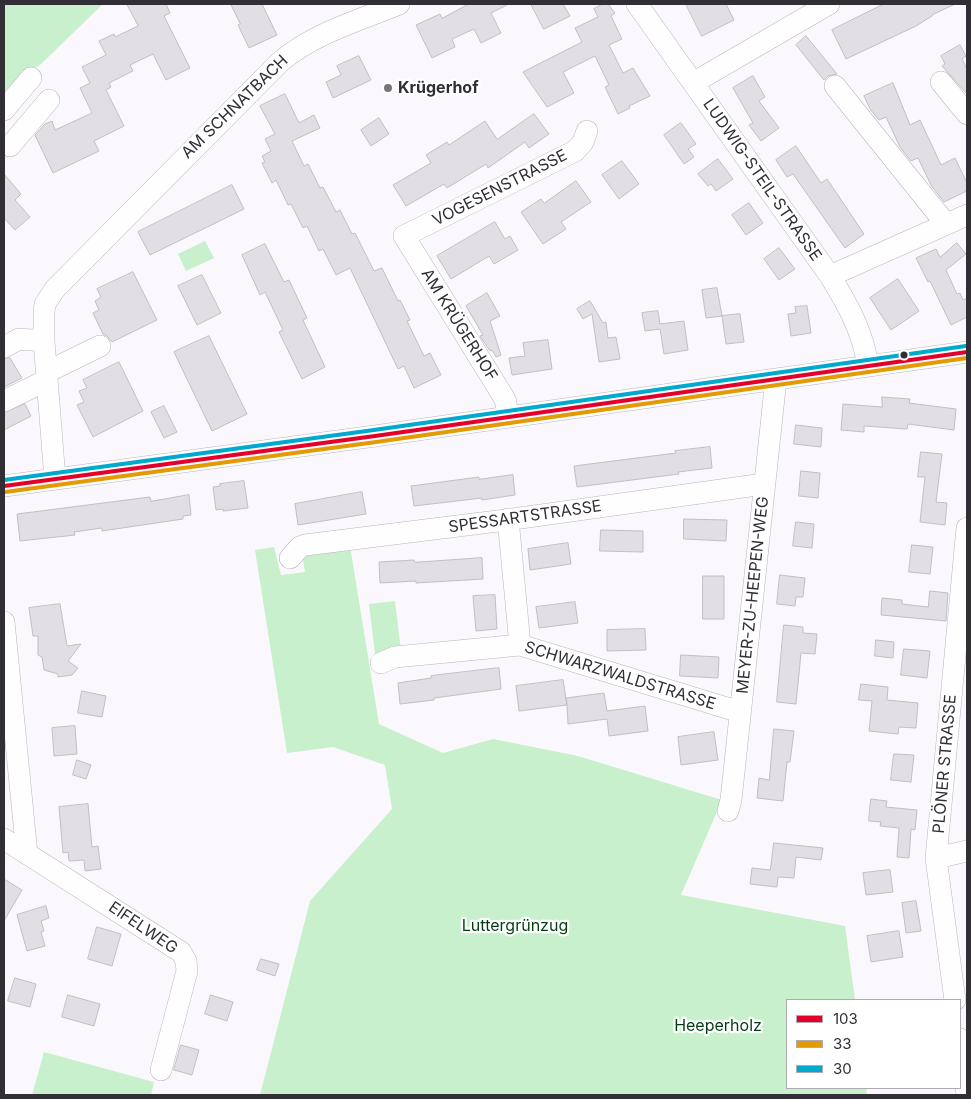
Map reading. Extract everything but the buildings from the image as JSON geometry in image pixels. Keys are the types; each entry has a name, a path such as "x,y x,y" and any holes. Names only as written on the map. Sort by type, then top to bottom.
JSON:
{"street":[{"name":"AM SCHNATBACH","path":"44,335 45,304 55,289 269,72 292,52 314,39 399,4"},
{"name":"LUDWIG-STEIL-STRASSE","path":"637,4 830,276 849,306 866,351 868,366"},
{"path":"693,83 829,4"},
{"path":"4,110 31,78"},
{"path":"941,82 967,114"},
{"path":"835,86 946,224"},
{"path":"10,146 49,100"},
{"name":"VOGESENSTRASSE","path":"404,236 574,151 583,142 587,131"},
{"path":"830,276 967,215"},
{"name":"AM KRÜGERHOF","path":"404,236 503,396 506,402 507,417"},
{"path":"4,347 19,340 44,335 55,479"},
{"path":"4,401 100,346"},
{"path":"4,486 967,352"},
{"name":"MEYER-ZU-HEEPEN-WEG","path":"728,811 731,800 776,379"},
{"name":"SPESSARTSTRASSE","path":"290,558 305,544 508,519 764,484"},
{"path":"508,519 520,645"},
{"name":"PLÖNER STRASSE","path":"955,999 936,858 967,528"},
{"path":"4,622 27,854"},
{"name":"SCHWARZWALDSTRASSE","path":"381,663 395,658 520,645 740,712"},
{"name":"EIFELWEG","path":"4,839 177,947 184,956 187,971 161,1070"},
{"path":"936,858 967,851"},
{"path":"961,1047 967,1095"}],"green space":[{"path":"4,4 103,4 40,65 19,78 4,92"},
{"path":"205,241 214,258 186,271 178,254"},
{"name":"Luttergrünzug","path":"350,546 379,724 443,753 493,739 578,756 722,800 681,895 845,926 855,999 786,999 786,1089 866,1089 867,1095 260,1095 310,901 392,809 385,765 333,747 287,753 255,550 274,547 281,575 305,572 302,553"},
{"path":"395,601 401,651 375,654 369,604"},
{"path":"44,1052 154,1082 151,1095 32,1095"}],"transit line":[{"name":"30","path":"4,480 374,430 966,346"},
{"name":"103","path":"4,486 375,436 967,352"},
{"name":"33","path":"5,492 376,442 967,358"}],"place":[{"name":"Krügerhof","path":"388,88"}],"park label":[{"name":"Heeperholz","path":"718,1026"}]}
